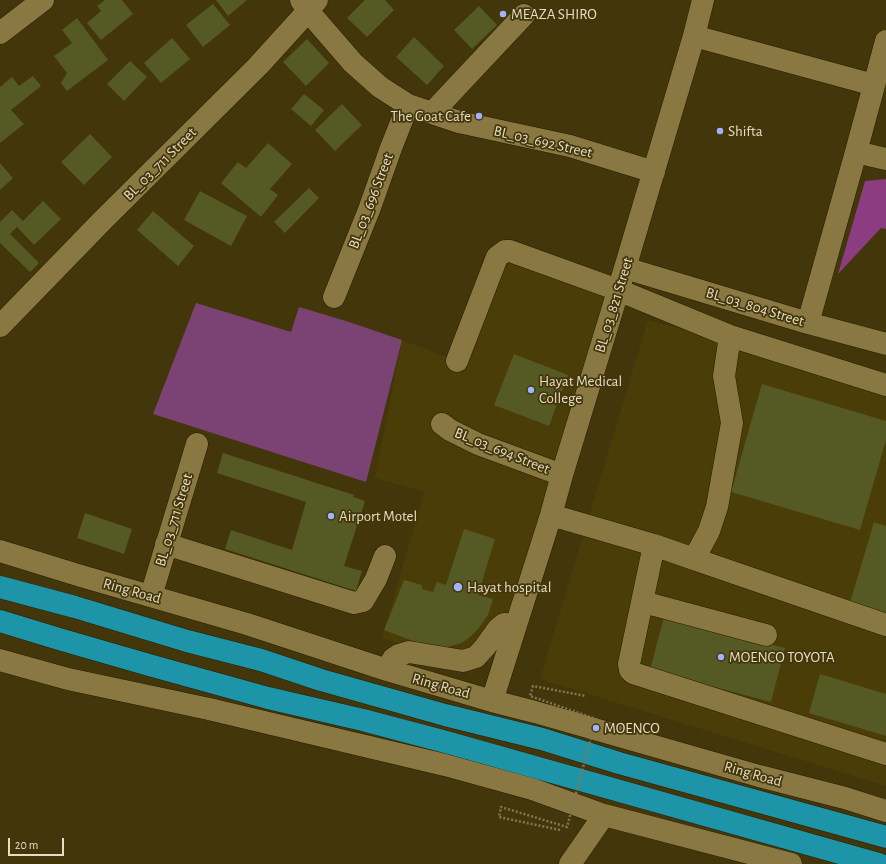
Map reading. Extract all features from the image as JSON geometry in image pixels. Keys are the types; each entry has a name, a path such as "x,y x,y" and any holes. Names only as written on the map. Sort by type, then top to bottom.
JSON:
{"highway":[{"name":"Ring Road","path":"0,588 75,607 187,641 261,660 328,682 446,715 542,739 634,767 886,836"},
{"path":"0,621 268,698 446,742 879,864"}],"street":[{"path":"0,33 43,0"},
{"name":"BL_03_821 Street","path":"492,701 551,515 654,172 694,36 703,0"},
{"name":"BL_03_692 Street","path":"309,4 353,63 380,87 408,105 459,122 570,146 654,172"},
{"name":"BL_03_711 Street","path":"0,326 101,222 258,66 309,4"},
{"path":"432,113 524,14"},
{"path":"694,36 874,85"},
{"path":"808,323 886,41"},
{"name":"BL_03_696 Street","path":"334,297 369,210 408,105"},
{"path":"856,152 886,159"},
{"path":"457,361 497,257 505,251 510,251 572,272 730,336 886,385"},
{"name":"BL_03_804 Street","path":"625,268 808,323 886,344"},
{"path":"694,558 709,531 717,506 732,424 724,376 730,336"},
{"name":"BL_03_694 Street","path":"442,424 450,430 478,444 562,475"},
{"name":"BL_03_711 Street","path":"151,596 196,444"},
{"path":"551,515 694,558 886,625"},
{"path":"166,544 354,603 364,601 376,579 385,556"},
{"path":"654,546 630,664 630,670 633,673 886,754"},
{"name":"Ring Road","path":"0,551 247,624 387,670 492,701 759,776 844,798 886,811"},
{"path":"643,602 766,635"},
{"path":"387,670 394,659 399,655 409,652 463,661 476,657 498,629 504,624 516,625"},
{"path":"0,660 68,679 216,711 445,765 532,789 604,815 791,864"},
{"path":"570,864 604,815"}],"path":[{"path":"560,830 499,817 501,807 567,827 596,719 530,696 533,686 586,696"}],"shaded area":[{"path":"886,179 886,229 881,228 838,274 865,181"},
{"path":"505,251 605,293 518,596 500,649 489,662 382,639 424,492 375,478 402,340 457,361"},
{"path":"196,303 291,332 299,307 402,340 366,482 153,414"},
{"path":"648,320 886,386 886,786 540,679"}],"building":[{"path":"105,0 122,0 133,14 101,40 87,23 101,11 97,6"},
{"path":"216,0 247,0 228,16"},
{"path":"365,0 385,0 394,10 367,37 347,18"},
{"path":"213,4 230,25 203,47 186,25"},
{"path":"479,6 497,25 472,49 454,30"},
{"path":"77,18 108,60 67,91 61,83 67,73 54,56 72,43 62,30"},
{"path":"414,37 444,66 427,85 396,57"},
{"path":"172,38 190,59 161,83 144,63"},
{"path":"307,39 329,63 306,86 283,62"},
{"path":"130,61 147,77 124,101 107,84"},
{"path":"33,76 41,86 11,110 24,124 0,143 0,87 12,77 19,86"},
{"path":"304,94 324,110 311,126 291,109"},
{"path":"342,104 362,125 335,151 315,130"},
{"path":"90,134 112,157 84,185 61,162"},
{"path":"268,143 292,164 270,189 278,195 261,217 221,183 238,162 246,168"},
{"path":"0,163 13,178 0,190"},
{"path":"309,188 319,198 285,233 274,222"},
{"path":"200,191 247,216 231,246 184,220"},
{"path":"43,201 61,219 34,245 17,227 10,234 39,263 30,272 0,243 0,222 12,210 23,221"},
{"path":"153,211 194,246 178,266 137,230"},
{"name":"Hayat Medical College","path":"514,354 568,375 549,426 494,405"},
{"path":"762,384 886,421 886,440 860,530 731,492"},
{"name":"Airport Motel","path":"223,453 354,495 353,497 365,501 344,566 362,571 356,591 225,549 231,530 292,550 306,502 217,473"},
{"path":"85,513 132,529 124,554 77,538"},
{"path":"874,522 886,526 886,618 849,606"},
{"name":"Hayat hospital","path":"464,529 495,539 478,595 493,599 488,615 478,629 462,643 438,648 429,647 384,630 404,580 422,585 422,589 433,592 437,582 446,585"},
{"path":"664,617 785,648 771,702 650,670"},
{"path":"820,674 886,694 886,736 809,713"}],"place":[{"name":"MEAZA SHIRO","path":"503,14"},
{"name":"The Goat Cafe","path":"479,116"},
{"name":"Shifta","path":"720,131"},
{"name":"Hayat Medical College","path":"531,390"},
{"name":"Airport Motel","path":"331,516"},
{"name":"Hayat hospital","path":"458,587"},
{"name":"MOENCO TOYOTA","path":"721,657"},
{"name":"MOENCO","path":"596,728"}]}
